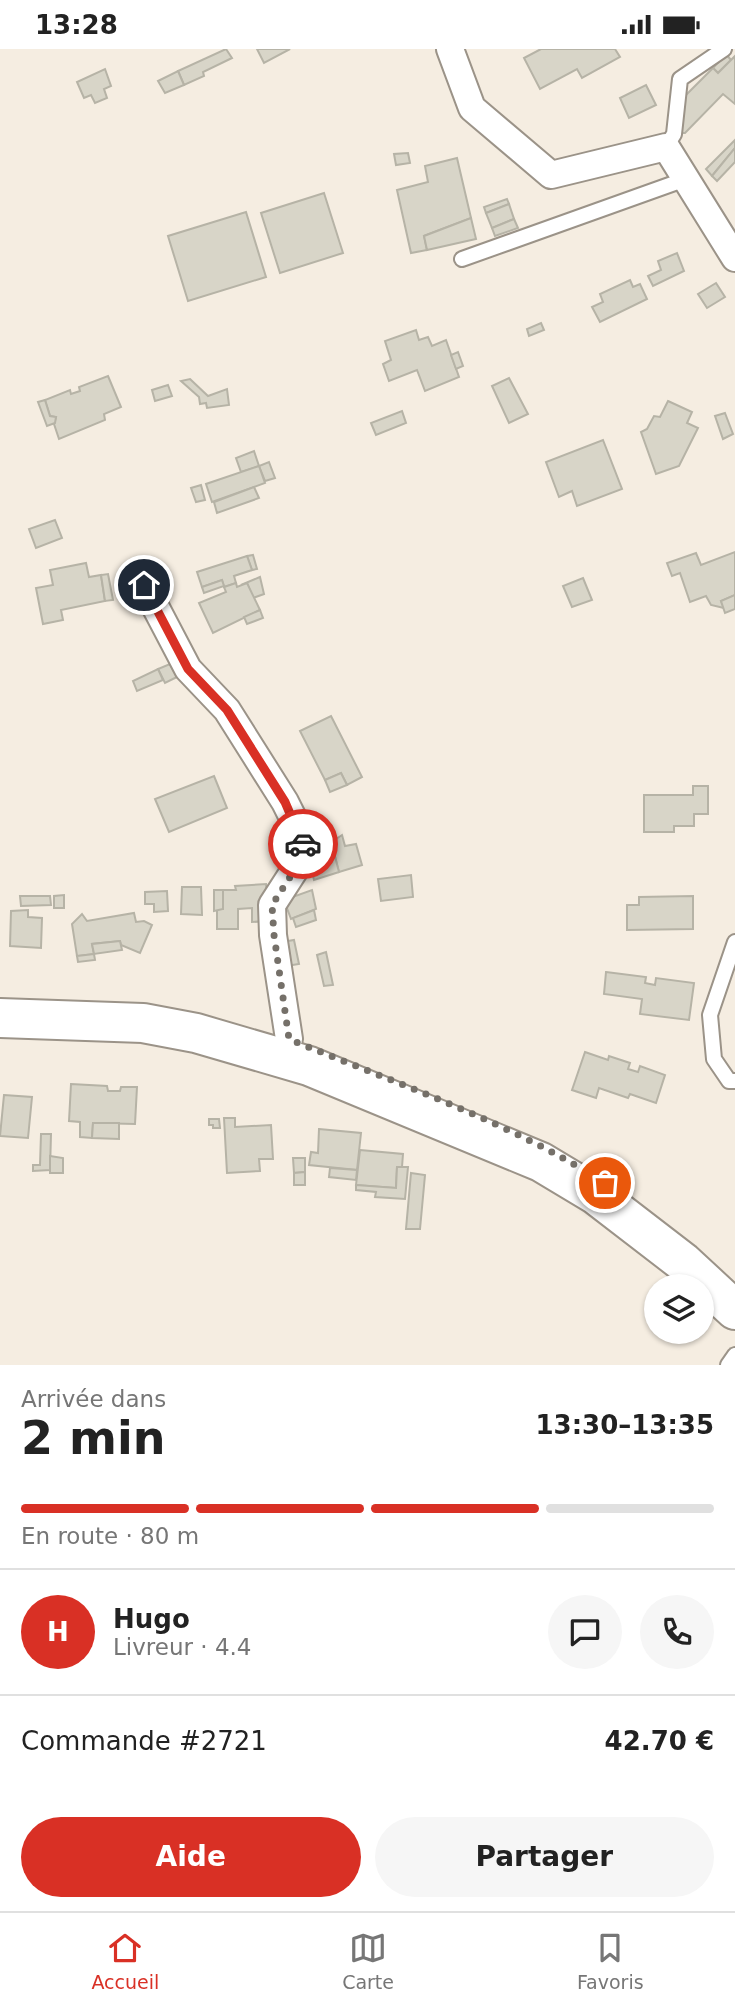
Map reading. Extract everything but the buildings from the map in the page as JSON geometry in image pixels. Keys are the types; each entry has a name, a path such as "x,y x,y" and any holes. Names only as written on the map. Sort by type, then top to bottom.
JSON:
{"main road":[{"path":"0,1002 125,1005 199,1016 289,1039 466,1112 567,1159 642,1207 735,1287"},
{"path":"0,1018 142,1023 196,1033 309,1066 541,1162 596,1195 683,1262 735,1310"}],"street":[{"path":"450,49 472,107 551,175 666,147 735,258"},
{"path":"144,585 188,669 227,710 285,802 303,841 303,857 272,905 289,1039"}],"lane":[{"path":"666,147 674,134 680,79 723,49"},
{"path":"462,259 686,180"},
{"path":"735,942 710,1015 714,1059 729,1081 735,1081"},
{"path":"728,1365 735,1355"}],"way so far":[{"path":"303,844 303,857 272,905 289,1039 466,1112 567,1159 605,1183"}],"route":[{"path":"144,585 188,669 227,710 285,802 303,844"}]}
